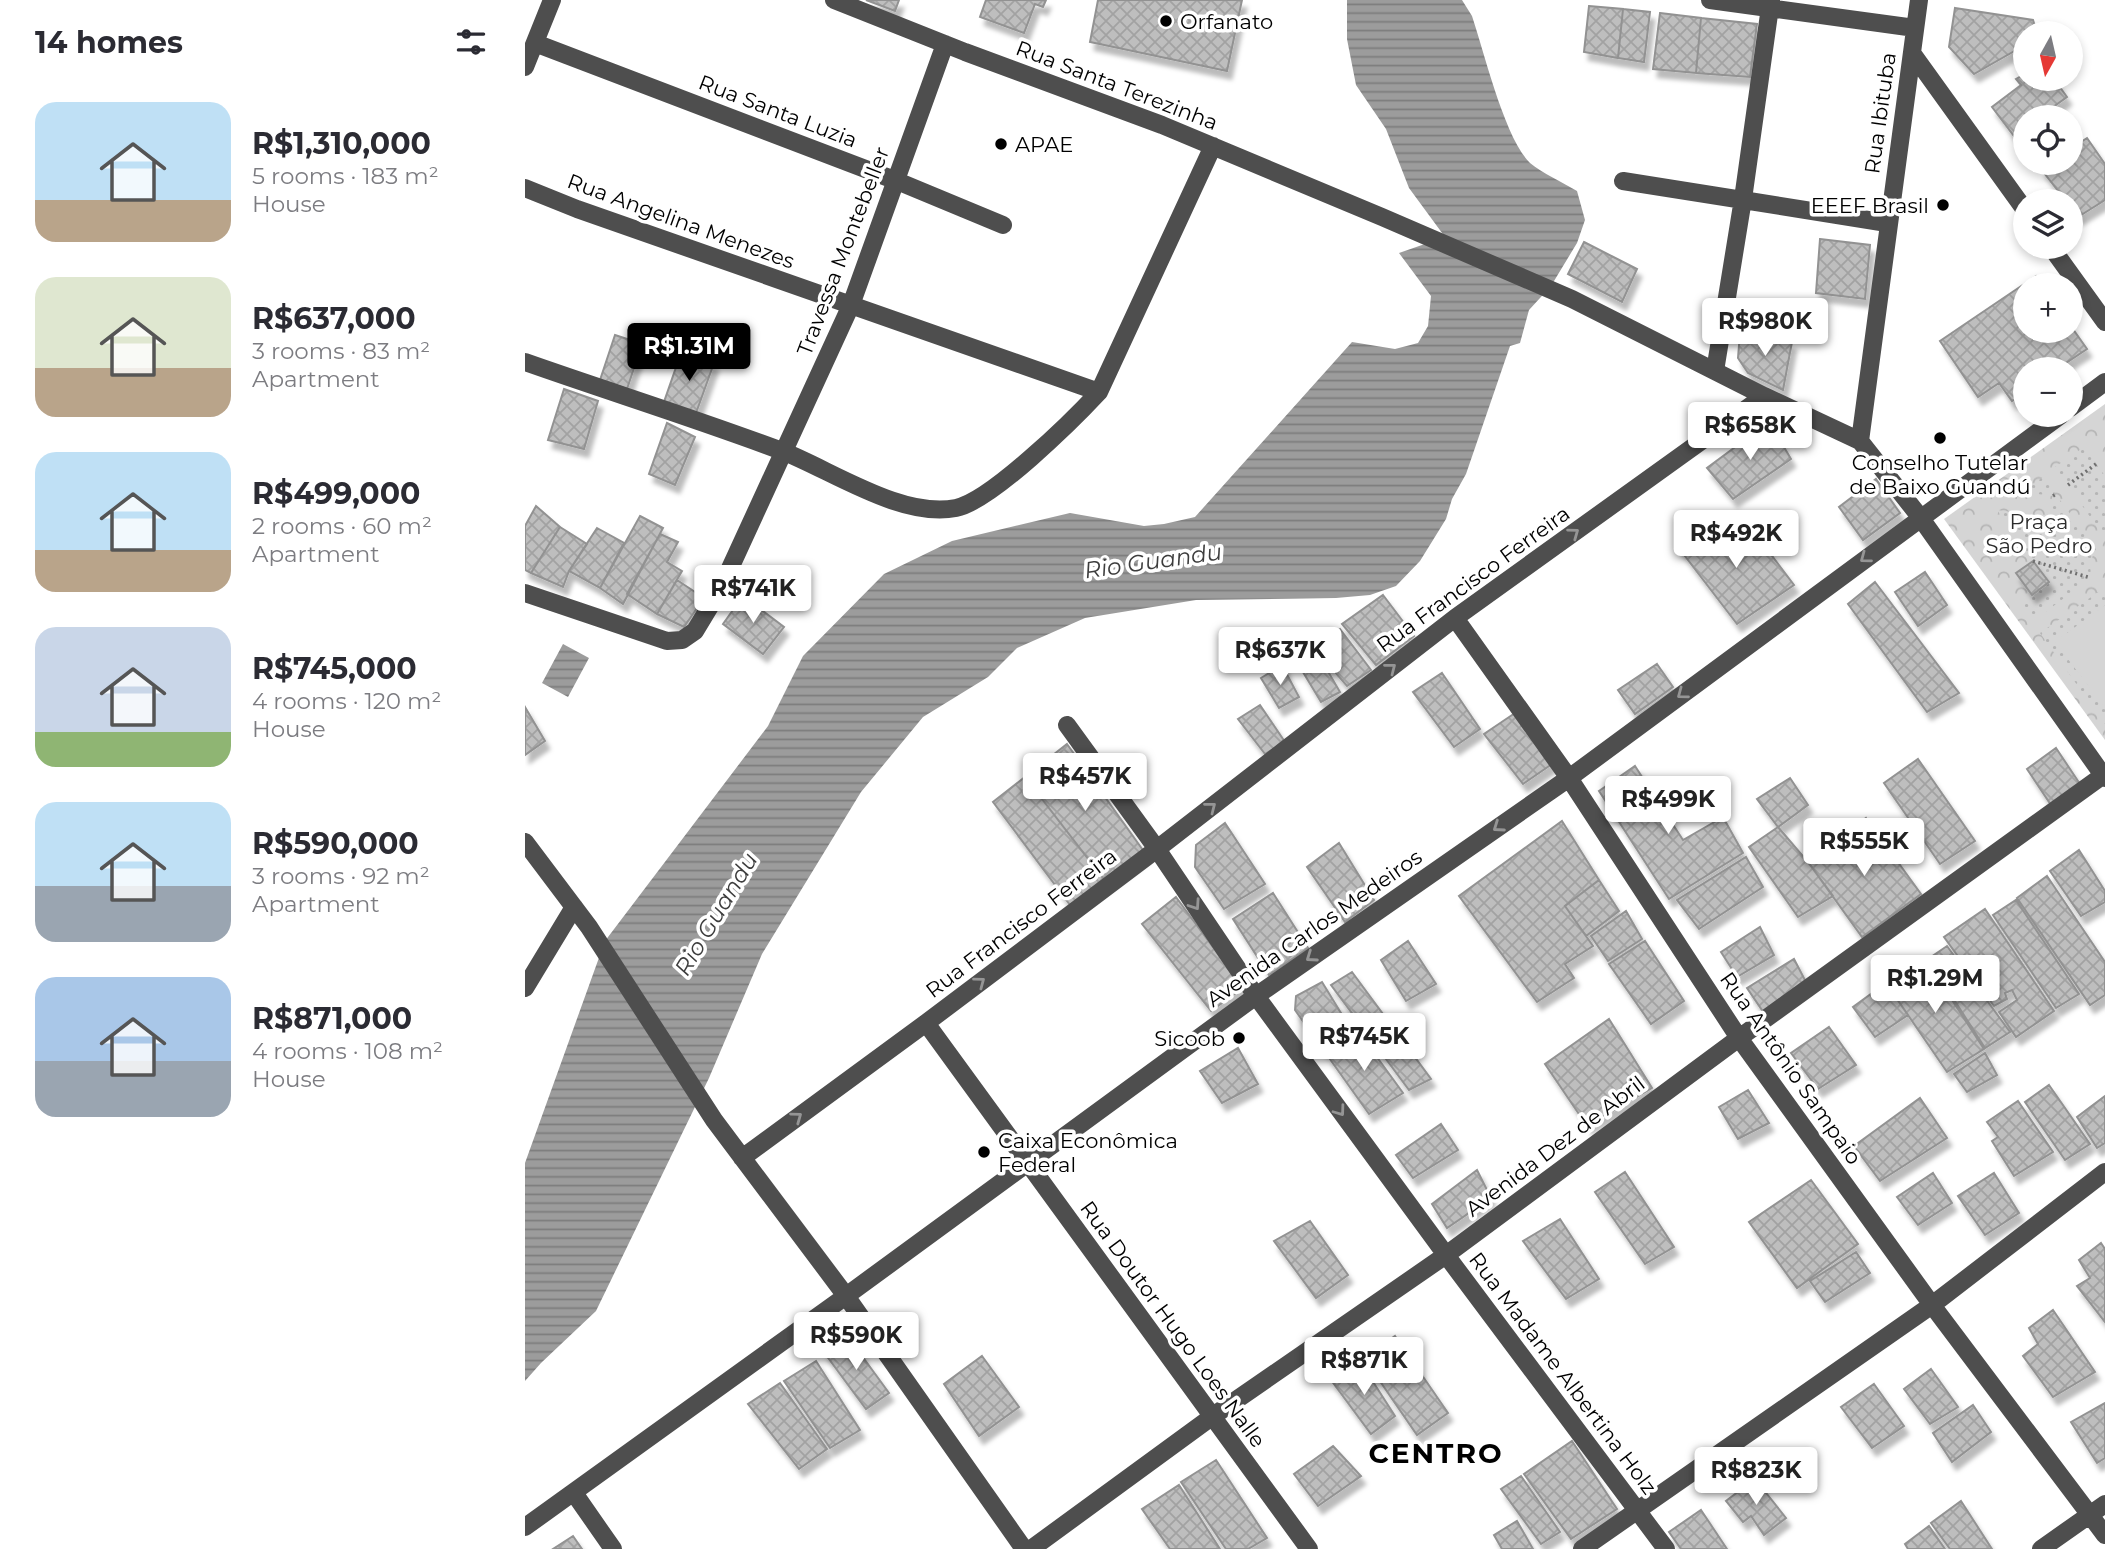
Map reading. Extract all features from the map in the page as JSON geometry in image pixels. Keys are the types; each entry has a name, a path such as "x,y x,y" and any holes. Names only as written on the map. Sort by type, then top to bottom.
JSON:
{"street":[{"path":"525,67 552,0"},
{"name":"Rua Santa Terezinha","path":"834,0 1163,125 1382,217 1572,299 1860,442"},
{"path":"1710,0 1770,4 1915,28"},
{"name":"Rua Ibituba","path":"1860,442 1887,223 1919,0"},
{"path":"1715,371 1744,199 1770,4"},
{"name":"Rua Santa Luzia","path":"535,43 897,181 1003,225"},
{"name":"Travessa Montebeller","path":"525,593 667,641 682,640 695,631 710,609 851,305 944,44"},
{"path":"1912,53 2013,193"},
{"path":"525,362 783,452 855,485 913,507 933,511 958,508 998,485 1099,392 1213,146"},
{"path":"1623,181 1887,223"},
{"name":"Rua Angelina Menezes","path":"525,188 1099,392"},
{"path":"2060,259 2105,322"},
{"path":"2083,399 2105,383"},
{"name":"Rua Francisco Ferreira","path":"742,1158 926,1024 1455,618 1764,396"},
{"name":"Avenida Carlos Medeiros","path":"525,1527 1256,996 1569,778 2044,427"},
{"path":"1860,442 1920,517 2104,776"},
{"name":"Rua Antônio Sampaio","path":"1455,618 1569,778 1739,1038 1932,1305 2098,1510 2105,1535"},
{"name":"Rua Madame Albertina Holz","path":"1067,725 1157,849 1256,996 1666,1549"},
{"name":"Avenida Dez de Abril","path":"1031,1549 1213,1416 1446,1255 1739,1038 2104,776"},
{"path":"525,842 589,927 714,1119 846,1296 1024,1549"},
{"path":"525,988 574,906"},
{"name":"Rua Doutor Hugo Loes Nalle","path":"926,1024 1309,1549"},
{"path":"1582,1549 1932,1305 2105,1172"},
{"path":"574,1493 613,1549"},
{"path":"2041,1549 2098,1510"}],"path":[{"path":"2068,485 2096,464"},
{"path":"2033,561 2091,578"}],"green space":[{"name":"Praça São Pedro","path":"2105,404 2105,740 1944,519 2073,427 2083,427 2083,420"},
{"path":"2084,447 2105,476 2105,538 2055,467"},
{"path":"2043,477 2096,549 2090,562 2091,578 2032,622 2018,604 2049,582 1997,510 2050,517 2053,496 2023,492"},
{"path":"2101,590 2105,594 2105,605 2056,642 2105,708 2105,724 2040,633"},
{"path":"2105,605 2105,708 2055,642"}],"water":[{"name":"Rio Guandu","path":"1347,0 1462,0 1472,16 1512,135 1530,163 1577,191 1585,220 1577,243 1551,286 1529,310 1520,343 1510,346 1466,474 1452,499 1446,519 1420,561 1396,586 1370,595 1336,598 1196,600 1085,618 1017,648 988,677 923,717 861,792 762,954 709,1078 596,1311 525,1381 525,1163 605,941 768,726 803,656 884,574 952,541 1070,513 1144,526 1195,517 1352,342 1395,349 1418,343 1428,326 1431,296 1399,253 1445,237 1409,188 1386,129 1356,85 1347,39"},
{"path":"563,644 589,658 568,697 542,683"}],"building":[{"path":"866,0 899,0 895,11"},
{"path":"986,0 1046,0 1043,7 1035,4 1024,33 980,17"},
{"name":"Orfanato","path":"1098,0 1242,0 1227,71 1090,42"},
{"path":"1589,6 1623,9 1618,58 1584,52"},
{"path":"1955,8 2033,20 2013,21 2013,52 1974,74 1949,47"},
{"path":"1623,9 1650,12 1644,62 1618,58"},
{"path":"1660,13 1701,18 1696,73 1653,69"},
{"path":"1701,18 1757,24 1750,77 1696,73"},
{"path":"2013,91 2063,91 2067,97 2056,105 2013,105 2013,135 1992,107"},
{"path":"2087,138 2105,164 2105,200 2083,214 2083,189 2057,189 2046,175 2083,175 2083,141"},
{"path":"1820,239 1870,245 1865,299 1816,293"},
{"path":"1584,242 1637,269 1622,302 1568,274"},
{"path":"2013,292 2013,343 2083,343 2087,349 2075,357 2013,357 2012,401 1999,383 1978,397 1940,341"},
{"path":"1740,333 1792,342 1783,390 1748,373 1738,358"},
{"path":"615,335 642,344 627,389 600,380"},
{"path":"681,353 714,363 696,413 664,402"},
{"path":"564,389 598,401 584,449 548,440"},
{"path":"1769,422 1791,459 1733,499 1707,468"},
{"path":"667,423 695,437 675,485 649,474"},
{"path":"1876,479 1900,513 1863,540 1839,507"},
{"path":"536,506 560,527 531,573 525,570 525,526"},
{"path":"640,516 663,528 623,604 600,588"},
{"path":"1712,523 1729,541 1751,528 1794,585 1737,624 1678,547"},
{"path":"560,527 587,544 569,571 563,587 531,573"},
{"path":"597,528 624,543 600,588 569,571"},
{"path":"660,534 678,542 667,562 682,571 657,614 627,594"},
{"path":"2033,561 2049,582 2032,595 2016,573"},
{"path":"1925,572 1947,605 1918,626 1895,592"},
{"path":"677,580 704,598 684,627 657,614"},
{"path":"1875,582 1959,693 1927,712 1848,604"},
{"path":"1383,595 1414,636 1376,665 1342,624"},
{"path":"743,596 784,627 763,654 723,624"},
{"path":"1340,629 1371,670 1347,686 1313,647"},
{"path":"1322,661 1340,692 1321,702 1303,672"},
{"path":"1657,664 1673,687 1635,714 1618,690"},
{"path":"1282,665 1299,697 1279,708 1261,678"},
{"path":"1442,673 1480,729 1454,747 1413,692"},
{"path":"1260,705 1285,742 1265,754 1238,719"},
{"path":"525,707 545,741 525,755"},
{"path":"1515,713 1552,764 1523,784 1484,734"},
{"path":"1067,744 1145,853 1106,882 1025,777"},
{"path":"2056,748 2080,784 2051,805 2027,769"},
{"path":"1918,759 1975,841 1940,864 1884,783"},
{"path":"1635,766 1683,840 1723,817 1743,853 1669,899 1599,791"},
{"path":"1025,777 1106,882 1070,905 993,802"},
{"path":"1790,778 1808,805 1778,827 1757,799"},
{"path":"1866,818 1921,894 1862,937 1808,862"},
{"path":"1562,821 1599,880 1565,906 1593,946 1565,964 1574,978 1537,1002 1459,896"},
{"path":"1225,823 1265,884 1224,909 1195,867 1196,845"},
{"path":"1778,827 1833,896 1798,917 1749,847"},
{"path":"1339,843 1374,900 1345,922 1307,867"},
{"path":"2079,850 2105,891 2105,902 2081,916 2050,871"},
{"path":"1746,857 1763,887 1699,929 1677,900"},
{"path":"2047,876 2105,962 2105,995 2090,1005 2017,898"},
{"path":"1599,880 1619,911 1586,936 1565,906"},
{"path":"1273,893 1308,948 1269,975 1233,919"},
{"path":"1176,897 1243,988 1211,1011 1142,924"},
{"path":"2016,900 2079,994 2056,1008 1993,915"},
{"path":"1985,909 2054,1011 2016,1037 1999,1012 2017,1000 2012,990 2005,993 2007,999 1994,1006 1944,937"},
{"path":"1626,911 1642,939 1608,961 1591,936"},
{"path":"1760,927 1774,955 1737,977 1721,952"},
{"path":"1408,941 1436,984 1406,1001 1381,960"},
{"path":"1645,941 1684,1001 1651,1024 1609,964"},
{"path":"1947,946 2010,1032 1985,1048 1928,959"},
{"path":"1924,957 1984,1049 1947,1072 1886,983"},
{"path":"1794,959 1807,984 1764,1013 1747,988"},
{"path":"1352,972 1431,1079 1409,1090 1331,985"},
{"path":"1322,982 1352,1031 1324,1051 1295,1010 1296,996"},
{"path":"1886,983 1908,1015 1875,1037 1853,1007"},
{"path":"1609,1019 1652,1088 1587,1126 1545,1064"},
{"path":"1829,1027 1856,1065 1818,1089 1791,1053"},
{"path":"1358,1031 1403,1093 1369,1114 1327,1055"},
{"path":"1238,1048 1258,1084 1222,1103 1200,1071"},
{"path":"1985,1053 1997,1075 1967,1092 1954,1074"},
{"path":"2049,1085 2090,1144 2065,1160 2025,1102"},
{"path":"1748,1090 1769,1123 1738,1139 1719,1107"},
{"path":"2105,1096 2105,1143 2097,1148 2077,1117"},
{"path":"1920,1098 1947,1138 1880,1181 1854,1146"},
{"path":"2018,1101 2053,1152 2014,1176 1992,1141 1998,1137 1987,1122"},
{"path":"1441,1124 1458,1150 1413,1178 1396,1155"},
{"path":"1477,1170 1491,1198 1447,1228 1432,1204"},
{"path":"1625,1172 1674,1247 1645,1264 1595,1192"},
{"path":"1933,1173 1952,1203 1918,1225 1897,1197"},
{"path":"1994,1173 2019,1213 1985,1235 1958,1196"},
{"path":"1811,1180 1858,1244 1797,1288 1749,1222"},
{"path":"1560,1219 1599,1279 1566,1299 1523,1241"},
{"path":"1310,1221 1348,1275 1316,1298 1274,1241"},
{"path":"2101,1243 2105,1249 2105,1322 2077,1286 2090,1278 2079,1260"},
{"path":"1856,1252 1870,1273 1825,1302 1810,1281"},
{"path":"2053,1310 2095,1372 2053,1397 2023,1356 2038,1344 2029,1328"},
{"path":"846,1334 889,1393 866,1409 823,1351"},
{"path":"1395,1336 1448,1413 1417,1435 1364,1358"},
{"path":"982,1356 1019,1407 979,1436 944,1384"},
{"path":"1359,1360 1395,1416 1371,1434 1331,1380"},
{"path":"816,1361 860,1430 830,1448 784,1381"},
{"path":"1931,1369 1958,1407 1930,1424 1904,1389"},
{"path":"780,1383 827,1449 799,1469 748,1404"},
{"path":"1874,1384 1904,1426 1872,1448 1841,1407"},
{"path":"2105,1403 2105,1458 2097,1463 2071,1422"},
{"path":"1973,1405 1991,1432 1952,1462 1933,1433"},
{"path":"1572,1441 1617,1509 1571,1539 1524,1474"},
{"path":"1333,1446 1361,1476 1318,1506 1294,1474"},
{"path":"1216,1460 1267,1538 1248,1549 1226,1549 1181,1482"},
{"path":"1521,1476 1560,1532 1541,1544 1501,1489"},
{"path":"1755,1479 1786,1518 1764,1535 1751,1516 1743,1522 1726,1501"},
{"path":"1179,1485 1220,1549 1170,1549 1142,1509"},
{"path":"1961,1501 1992,1549 1950,1549 1931,1523"},
{"path":"1701,1510 1727,1549 1681,1549 1669,1532"},
{"path":"1517,1521 1533,1549 1502,1549 1494,1535"},
{"path":"1929,1526 1945,1549 1908,1549 1905,1544"},
{"path":"573,1536 582,1549 553,1549"}],"place":[{"name":"Orfanato","path":"1166,21"},
{"name":"APAE","path":"1001,144"},
{"name":"EEEF Brasil","path":"1943,205"},
{"name":"Conselho Tutelar de Baixo Guandú","path":"1940,438"},
{"name":"Sicoob","path":"1239,1038"},
{"name":"Caixa Econômica Federal","path":"984,1152"}],"district":[{"name":"CENTRO","path":"1436,1453"}]}
